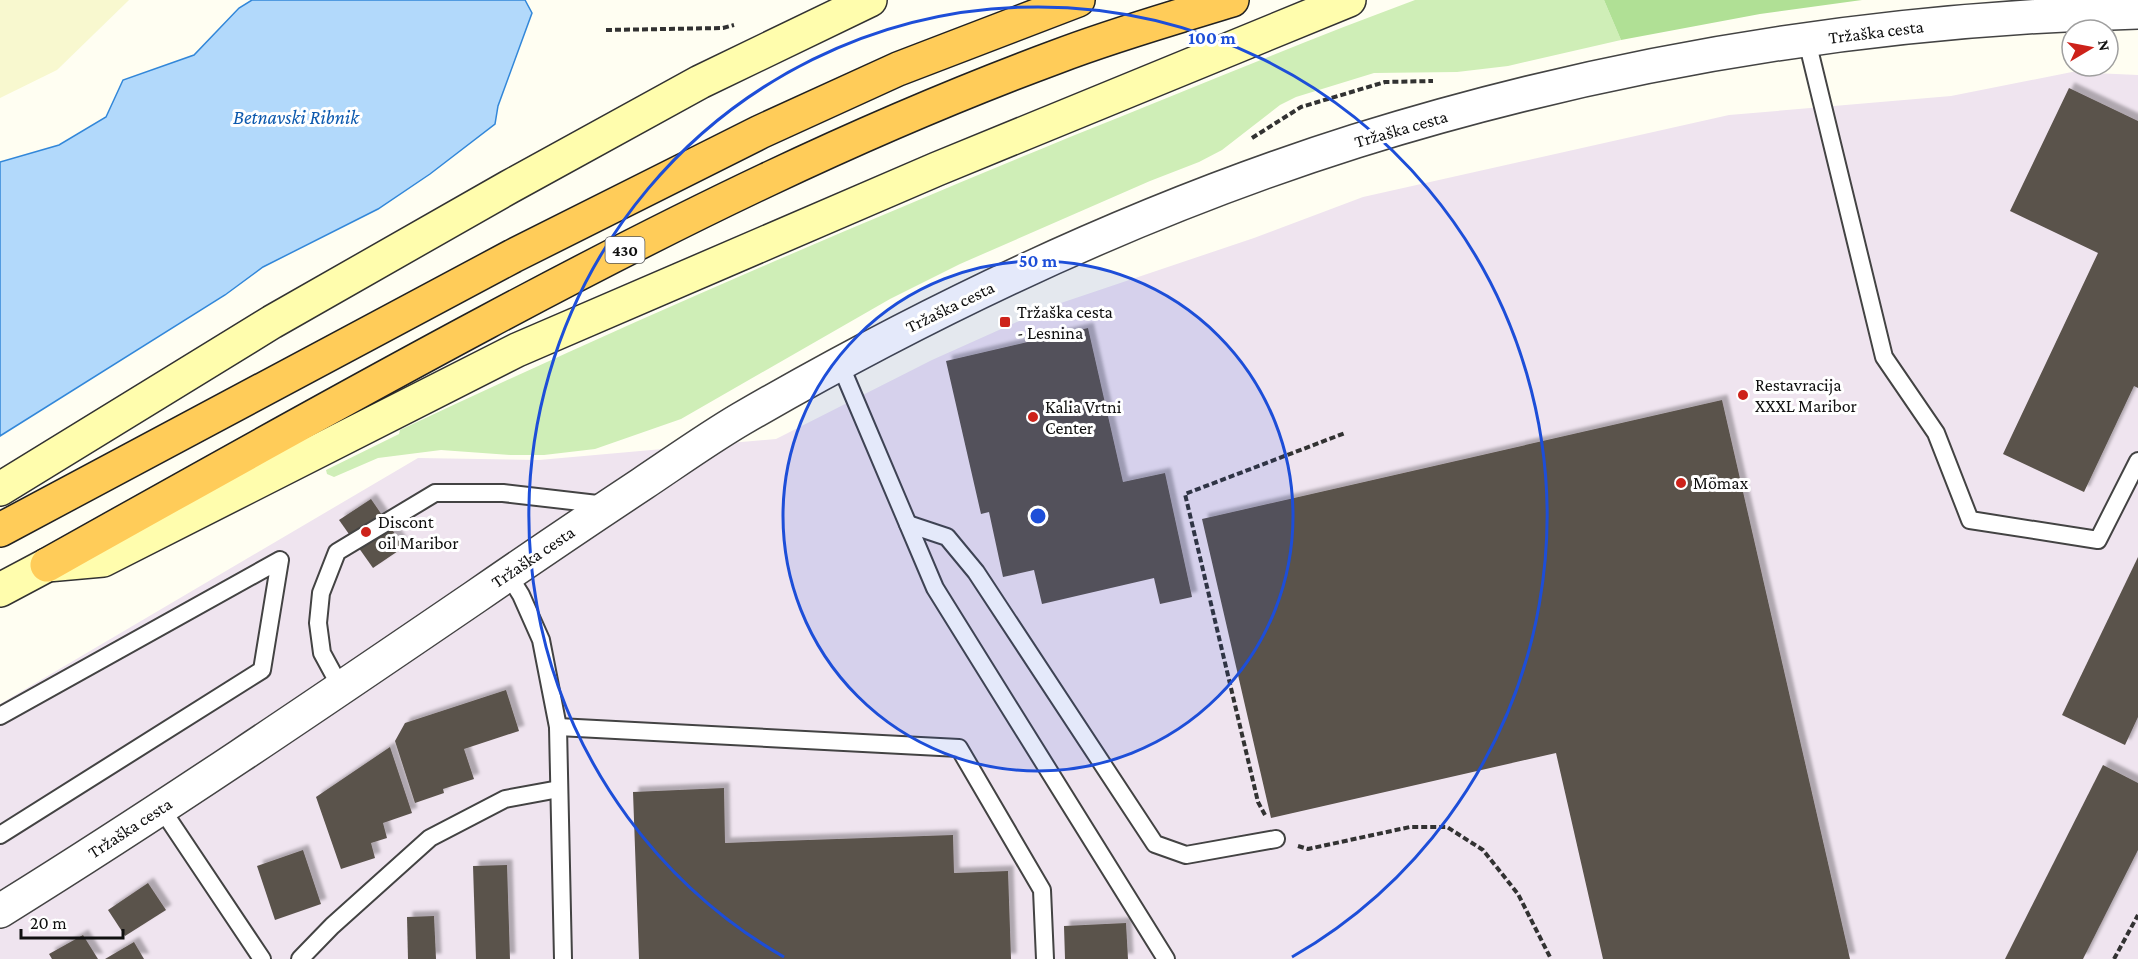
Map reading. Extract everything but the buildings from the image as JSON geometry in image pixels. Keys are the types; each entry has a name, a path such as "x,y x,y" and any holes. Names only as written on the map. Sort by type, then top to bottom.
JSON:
{"highway":[{"name":"430","path":"0,530 513,256 760,132 898,69 1078,0"},
{"name":"430","path":"47,565 328,407 531,298 795,166 898,120 1057,56 1232,0"}],"main road":[{"path":"0,489 272,322 509,187 700,82 870,0"},
{"path":"47,565 103,560 517,350 926,173 1349,0"},
{"name":"430","path":"0,590 47,565"}],"street":[{"name":"Tržaška cesta","path":"0,911 227,766 736,422 930,316 1056,256 1204,195 1323,152 1438,117 1553,87 1660,64 1923,25 2138,12"}],"lane":[{"path":"1807,41 1884,357 1936,433 1970,520 2098,540 2138,461"},
{"path":"840,364 935,588 1166,959"},
{"path":"341,688 322,653 318,623 321,593 337,552 435,493 503,493 610,505"},
{"path":"908,524 947,537 976,572 1155,844 1186,855 1276,839"},
{"path":"0,716 280,560 262,670 0,835"},
{"path":"508,574 521,595 541,640 558,727 563,959"},
{"path":"558,727 959,748 1042,890 1045,959"},
{"path":"300,959 332,926 430,838 505,799 559,789"},
{"path":"162,808 262,959"}],"path":[{"path":"606,30 723,28 740,24"},
{"path":"1345,433 1185,494 1258,802 1276,839 1308,849 1410,827 1447,827 1483,850 1518,894 1551,959"},
{"path":"2114,959 2138,915"}],"shaded area":[{"path":"2060,74 2060,78 2120,78 2120,74 2138,75 2138,959 0,959 0,704 418,458 539,460 776,439 932,360 1055,305 1254,238 1363,197 1729,115 1951,96"}],"green space":[{"path":"0,0 129,0 57,70 0,98"},
{"path":"1415,0 1604,0 1621,40 1508,66 1457,72 1374,73 1296,97 1280,105 1222,150 1199,162 960,264 890,299 681,419 595,449 544,455 441,450 378,458 334,477 327,474 326,470 399,434 400,430 733,279 1070,137"},
{"path":"1604,0 1862,0 1760,14 1621,40"}],"water":[{"name":"Betnavski Ribnik","path":"252,0 525,0 532,13 498,106 495,124 430,174 378,209 263,267 225,295 0,436 0,162 59,145 106,117 123,80 194,55 239,8"}],"place":[{"name":"Tržaška cesta - Lesnina","path":"1005,322"},
{"name":"Restavracija XXXL Maribor","path":"1743,395"},
{"name":"Kalia Vrtni Center","path":"1033,417"},
{"name":"Mömax","path":"1681,483"},
{"name":"Discont oil Maribor","path":"366,532"}]}
